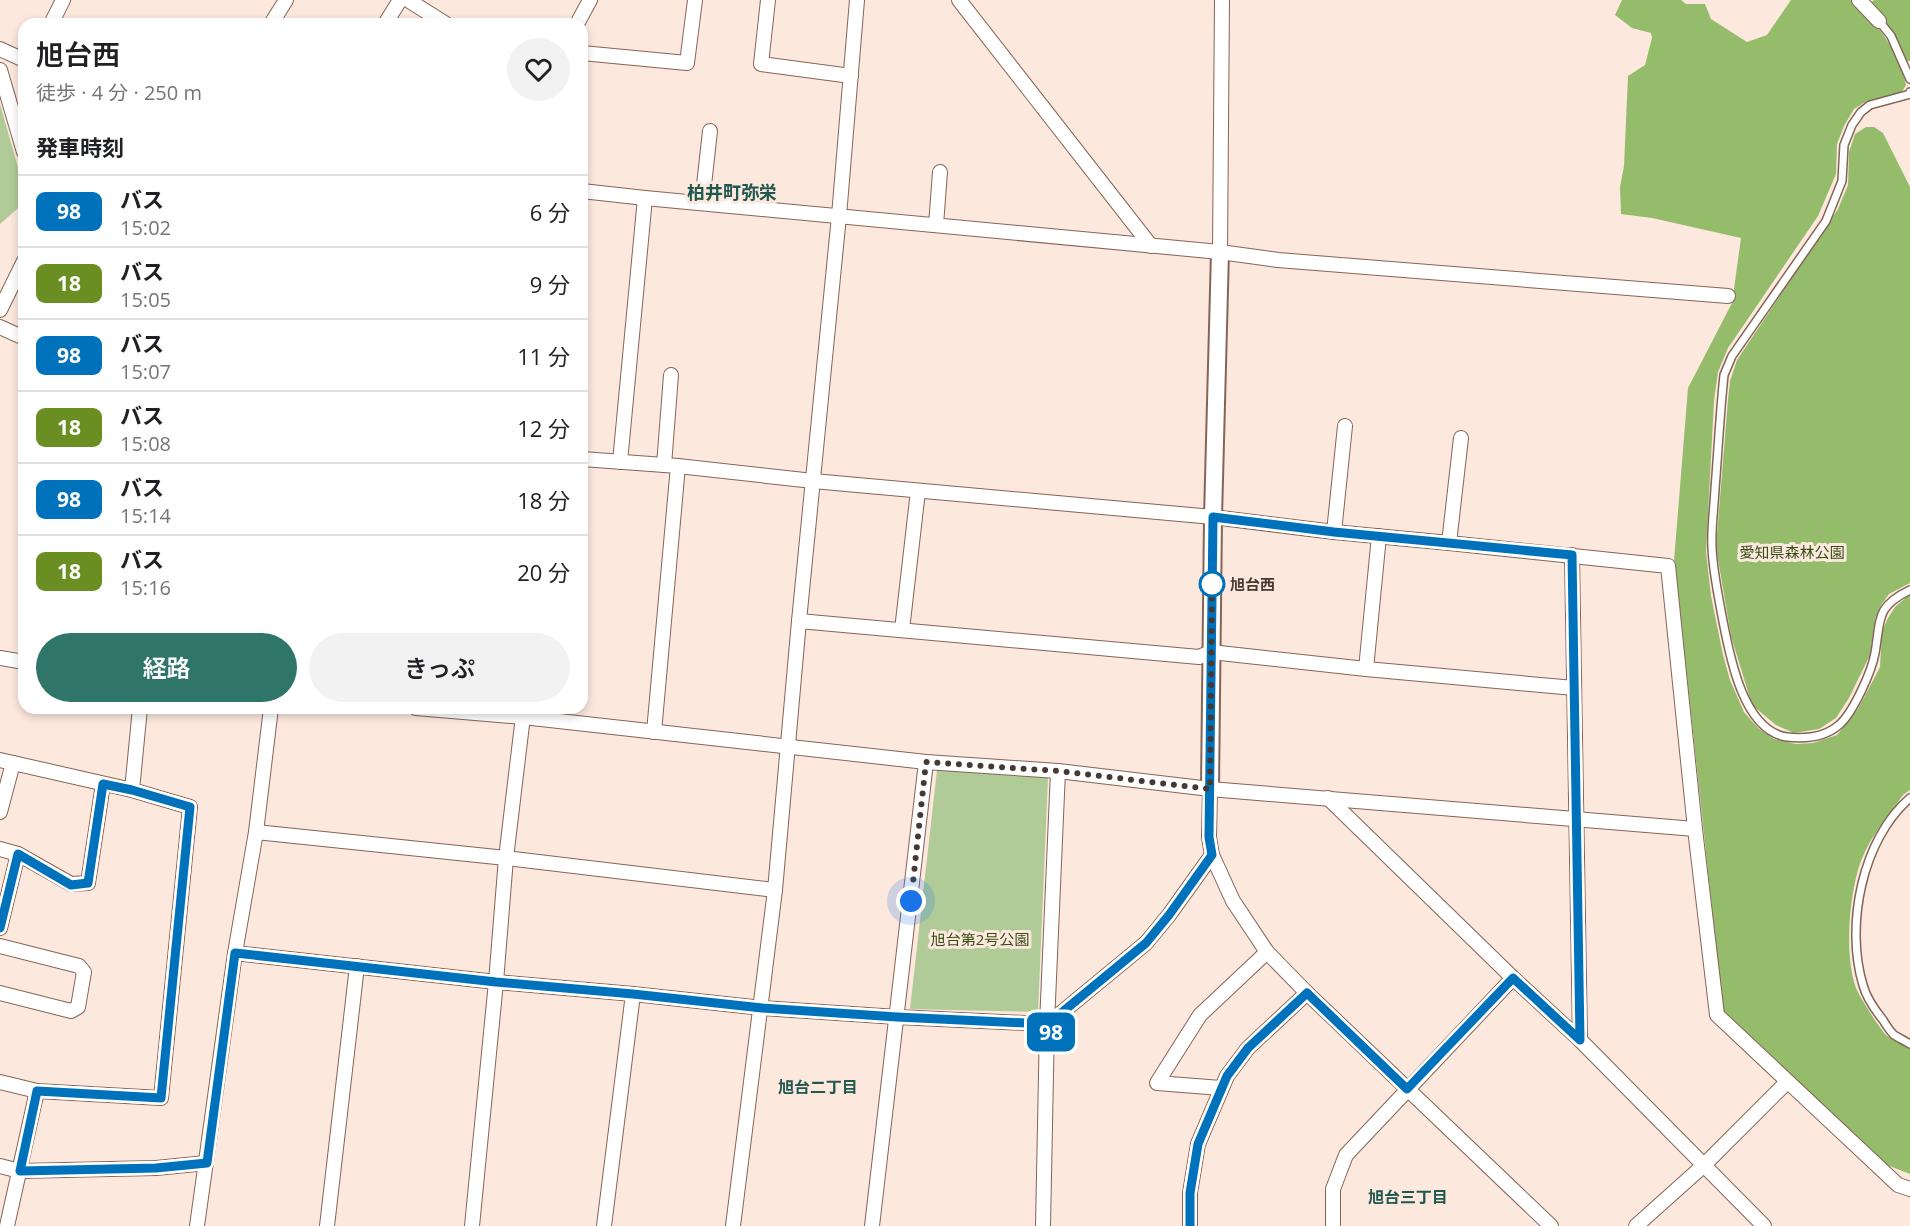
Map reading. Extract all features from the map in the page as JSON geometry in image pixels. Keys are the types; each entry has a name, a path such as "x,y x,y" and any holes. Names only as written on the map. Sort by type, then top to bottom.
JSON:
{"street":[{"path":"54,18 63,0"},
{"path":"275,18 286,0"},
{"path":"388,18 399,0"},
{"path":"408,0 436,18"},
{"path":"580,18 590,0"},
{"path":"588,54 687,63 694,0"},
{"path":"768,0 761,64 851,76"},
{"path":"733,1226 776,890 858,0"},
{"path":"959,0 1151,246"},
{"path":"1222,0 1220,252 1211,652 1209,837 1212,855 1233,901 1267,952 1551,1226"},
{"path":"1859,0 1879,21"},
{"path":"0,49 18,57"},
{"path":"0,71 18,132"},
{"path":"702,203 710,131"},
{"path":"936,225 940,172"},
{"path":"588,192 1220,252 1278,260 1728,296"},
{"path":"620,462 645,198"},
{"path":"0,310 18,273"},
{"path":"0,327 18,335"},
{"path":"664,465 671,375"},
{"path":"1334,532 1345,426"},
{"path":"1449,543 1461,438"},
{"path":"588,459 1213,517 1334,532 1668,566 1717,1015 1898,1185 1910,1189"},
{"path":"654,732 678,466"},
{"path":"902,630 918,491"},
{"path":"1366,669 1379,536"},
{"path":"1572,555 1580,1040"},
{"path":"799,621 1199,657 1211,652 1574,688"},
{"path":"0,658 18,661"},
{"path":"132,790 139,714"},
{"path":"197,1226 235,953 256,832 270,714"},
{"path":"472,1226 506,858 524,714"},
{"path":"531,714 654,732 926,762 1058,771 1210,789 1695,829"},
{"path":"0,812 7,761 132,790 190,807 161,1098 37,1091 0,1082"},
{"path":"872,1226 926,762"},
{"path":"1043,1226 1058,771"},
{"path":"0,849 18,854 71,885 88,883 103,784"},
{"path":"1328,798 1580,1040 1764,1226"},
{"path":"256,832 506,858 776,890"},
{"path":"0,926 18,854"},
{"path":"1048,1031 1060,1014 1146,943 1212,855"},
{"path":"0,946 80,966 84,972 78,1007 71,1011 0,993"},
{"path":"1221,1088 1157,1083 1200,1015 1267,952"},
{"path":"235,953 762,1008 897,1017 1048,1031"},
{"path":"327,1226 357,966"},
{"path":"1333,1226 1333,1189 1346,1155 1513,978"},
{"path":"1190,1226 1190,1193 1198,1144 1227,1076 1248,1048 1307,993"},
{"path":"604,1226 633,994"},
{"path":"1636,1226 1703,1166 1787,1082"},
{"path":"7,1226 37,1091"},
{"path":"0,1166 20,1171 156,1168 207,1163"}],"lane":[{"path":"1879,21 1891,36 1910,79"},
{"path":"1910,92 1910,94 1870,105 1861,112 1852,125 1844,145 1842,181 1826,221 1732,356 1724,375 1712,547 1727,645 1737,682 1752,712 1780,736 1814,737 1838,727 1852,709 1872,666 1881,615 1891,600 1910,590"},
{"path":"1910,798 1882,834 1871,856 1856,913 1858,963 1863,987 1875,1011 1893,1034 1910,1044"}],"green space":[{"path":"1622,0 1681,0 1686,4 1705,4 1711,19 1747,42 1767,35 1791,0 1853,0 1871,19 1893,50 1906,85 1902,92 1867,101 1854,109 1837,144 1836,174 1818,216 1728,348 1718,372 1714,401 1706,552 1711,596 1723,655 1730,680 1744,712 1758,728 1774,739 1796,744 1813,743 1837,735 1858,709 1880,667 1882,632 1888,618 1895,607 1910,594 1910,790 1903,795 1880,827 1861,861 1853,890 1849,942 1852,974 1861,998 1886,1035 1910,1048 1910,1174 1887,1165 1723,1011 1674,561 1688,388 1732,303 1741,238 1652,218 1621,214 1620,187 1624,166 1628,76 1645,65 1652,38 1651,33 1632,28 1615,15"},
{"path":"1874,0 1910,0 1910,61 1907,61 1884,20 1869,4"},
{"path":"0,104 18,168 18,208 0,224"},
{"name":"愛知県森林公園","path":"1866,127 1874,127 1883,133 1910,187 1910,583 1889,594 1881,605 1875,618 1870,655 1849,698 1836,718 1819,729 1794,733 1776,725 1752,705 1731,636 1716,547 1730,381 1737,360 1838,209 1848,185 1849,152 1855,134"},
{"name":"旭台第2号公園","path":"937,770 1048,778 1038,1012 910,1009"}],"bus line":[{"name":"98","path":"0,928 18,854 71,885 88,883 103,784 190,807 161,1098 37,1091 20,1171 156,1168 207,1163 235,953 762,1008 1047,1024 1048,1038 1060,1014 1146,943 1212,855 1209,837 1213,517 1334,532 1572,555 1580,1040 1513,978 1407,1089 1307,993 1248,1048 1227,1076 1198,1144 1190,1193 1190,1226"}],"place":[{"name":"旭台西","path":"1212,584"}],"district":[{"name":"柏井町弥栄","path":"732,192"},
{"name":"旭台二丁目","path":"818,1087"},
{"name":"旭台三丁目","path":"1408,1197"}],"route":[{"path":"911,901 926,762 1058,771 1210,789 1212,584"}]}
